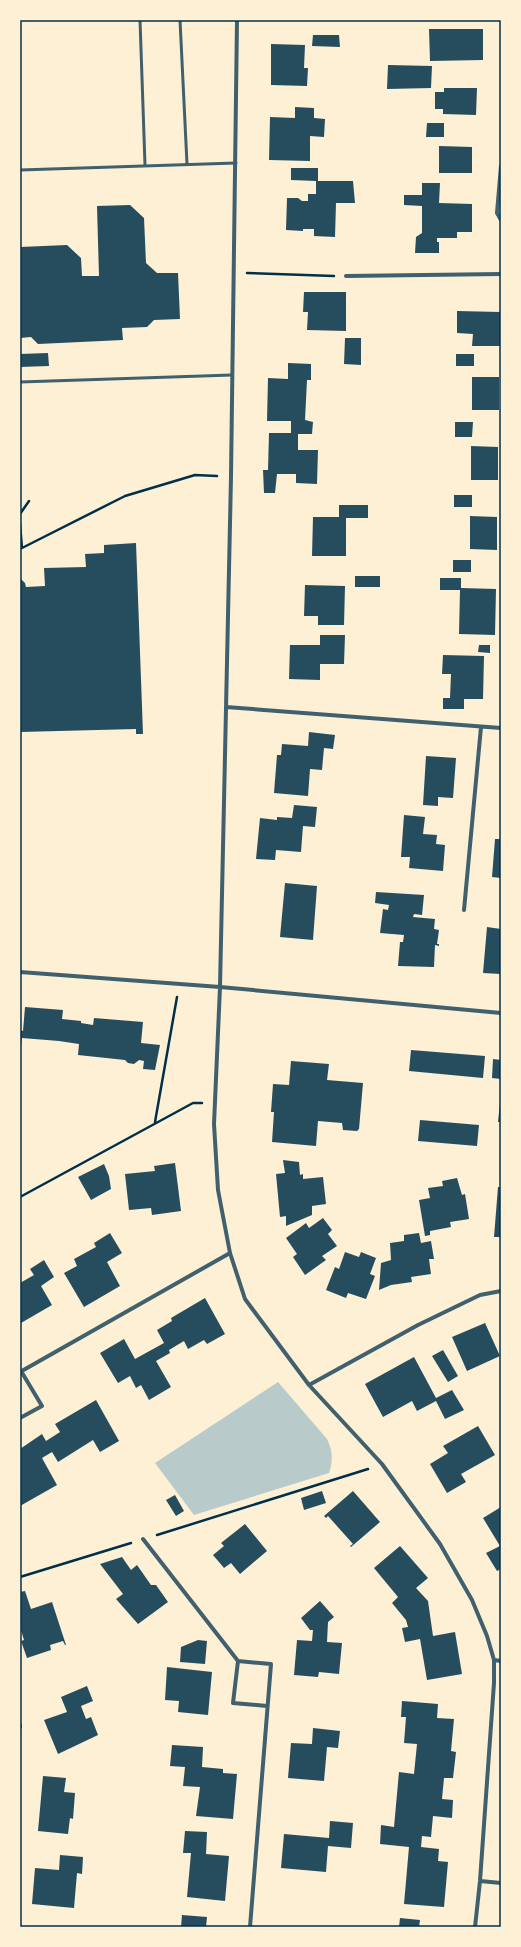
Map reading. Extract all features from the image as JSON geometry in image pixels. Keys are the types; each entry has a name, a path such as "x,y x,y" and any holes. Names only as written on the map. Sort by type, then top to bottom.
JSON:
{"street":[{"path":"237,20 231,477 220,987 214,1124 218,1190 230,1253 245,1299 309,1385 382,1464 440,1544 472,1600 494,1660 493,1705 480,1881 474,1927"},
{"path":"501,166 497,213 501,220"},
{"path":"346,276 501,274"},
{"path":"226,707 501,728"},
{"path":"464,910 481,727"},
{"path":"20,972 220,987 501,1013"},
{"path":"20,1418 42,1406 21,1371 230,1253"},
{"path":"309,1385 418,1324 480,1295 501,1291"},
{"path":"143,1539 238,1661 233,1703 267,1706"},
{"path":"494,1660 501,1661"},
{"path":"238,1661 271,1664 250,1927"},
{"path":"480,1881 501,1883"}],"lane":[{"path":"140,20 145,165"},
{"path":"180,20 187,164"},
{"path":"20,170 236,163"},
{"path":"20,382 232,375"}],"path":[{"path":"234,272 346,276"},
{"path":"20,524 21,549 125,496 195,475 231,477"},
{"path":"20,514 29,501"},
{"path":"155,1123 179,984"},
{"path":"20,1196 193,1103 216,1103"},
{"path":"20,1577 382,1464"}],"shaded area":[{"path":"278,1382 327,1439 332,1456 329,1473 194,1515 155,1463"}],"building":[{"path":"429,29 483,29 483,60 430,61"},
{"path":"313,35 339,35 340,47 312,46"},
{"path":"271,44 305,45 304,68 308,68 307,86 271,85"},
{"path":"388,65 432,66 431,88 387,89"},
{"path":"444,88 477,88 476,115 443,114 443,109 435,109 435,92 444,92"},
{"path":"295,107 314,108 314,118 325,119 324,137 310,136 310,161 269,160 270,117 295,118"},
{"path":"427,123 444,123 444,137 426,137"},
{"path":"439,146 472,147 472,173 439,173"},
{"path":"291,168 318,168 318,181 353,181 355,203 336,203 335,237 314,236 314,229 303,229 303,231 286,230 287,198 298,198 302,201 308,201 308,194 316,194 316,181 291,180"},
{"path":"422,183 440,183 439,203 472,204 472,232 457,232 457,238 437,238 437,242 439,242 439,253 415,253 416,237 422,233 422,206 404,205 404,195 422,195"},
{"path":"130,205 144,218 146,263 157,273 178,273 180,319 154,320 147,327 122,328 123,340 38,344 31,337 20,338 20,247 67,245 81,258 82,276 99,276 97,206"},
{"path":"304,292 346,292 346,331 307,330 308,312 303,312"},
{"path":"457,311 500,312 500,346 472,346 473,334 457,333"},
{"path":"345,338 361,338 361,365 344,364"},
{"path":"48,353 49,366 20,367 20,354"},
{"path":"456,354 474,354 474,366 456,366"},
{"path":"288,363 311,364 311,380 307,380 305,420 313,422 312,434 298,434 298,450 318,450 317,484 296,483 296,474 277,474 275,493 264,493 263,470 268,470 269,433 291,433 291,421 267,421 268,378 288,379"},
{"path":"472,377 499,377 499,410 472,410"},
{"path":"455,422 473,422 472,437 455,437"},
{"path":"471,446 498,447 498,480 471,480"},
{"path":"454,495 472,495 472,507 454,507"},
{"path":"339,505 368,505 368,518 346,518 346,556 312,556 313,517 339,517"},
{"path":"470,516 497,517 497,550 470,549"},
{"path":"136,543 143,734 136,734 136,729 20,732 20,578 25,583 26,587 45,586 44,568 86,567 85,554 104,553 104,545"},
{"path":"453,560 471,560 471,572 453,572"},
{"path":"355,576 380,576 380,587 355,587"},
{"path":"440,578 461,578 461,588 496,589 495,635 459,634 460,590 440,590"},
{"path":"305,585 345,586 344,625 318,625 318,616 304,616"},
{"path":"320,635 345,635 344,664 320,664 320,680 289,679 290,645 320,645"},
{"path":"479,645 490,645 490,653 478,652"},
{"path":"443,655 484,656 483,699 464,699 464,709 443,709 443,698 450,698 451,674 442,674"},
{"path":"309,732 335,735 333,749 324,748 322,770 310,769 308,796 274,793 277,755 281,755 282,744 308,746"},
{"path":"426,756 456,758 453,798 438,797 438,806 423,805"},
{"path":"294,805 317,807 315,827 303,826 301,852 276,850 275,860 256,859 260,818 277,820 277,817 292,818"},
{"path":"404,815 425,817 423,834 437,835 436,844 445,845 443,871 409,868 410,857 401,857"},
{"path":"495,839 501,839 501,878 492,877"},
{"path":"285,883 317,886 313,940 280,937"},
{"path":"376,892 424,895 422,915 414,914 413,917 435,919 434,929 439,930 437,944 439,944 439,946 435,945 434,967 398,966 400,942 403,942 404,935 380,933 383,909 388,910 389,905 375,903"},
{"path":"487,927 501,929 501,974 483,973"},
{"path":"25,1007 63,1010 62,1019 81,1021 81,1023 93,1025 94,1018 143,1022 141,1043 160,1045 155,1070 143,1069 144,1061 139,1060 134,1064 128,1063 125,1060 78,1055 79,1044 59,1041 22,1038 20,1052 20,1030 23,1031"},
{"path":"411,1050 485,1056 483,1078 409,1071"},
{"path":"493,1059 501,1060 501,1079 492,1078"},
{"path":"291,1061 329,1064 327,1080 363,1083 359,1129 357,1131 343,1130 342,1123 318,1121 316,1146 272,1142 274,1112 271,1112 273,1084 289,1085"},
{"path":"500,1103 501,1122 498,1122"},
{"path":"420,1120 479,1125 477,1146 418,1141"},
{"path":"283,1160 299,1162 300,1175 303,1174 303,1179 323,1177 326,1204 312,1206 312,1215 286,1226 286,1216 280,1217 276,1174 285,1173"},
{"path":"175,1163 181,1211 152,1215 151,1208 129,1210 125,1174 155,1171 154,1166"},
{"path":"104,1164 109,1176 111,1189 91,1200 78,1177"},
{"path":"457,1178 462,1195 465,1194 469,1219 450,1222 451,1227 430,1231 430,1235 425,1236 419,1200 430,1198 428,1188 443,1186 442,1181"},
{"path":"498,1187 501,1187 501,1237 494,1237"},
{"path":"323,1218 332,1230 328,1234 337,1246 322,1256 326,1260 305,1275 293,1257 297,1254 286,1238 306,1223 309,1228"},
{"path":"110,1233 122,1253 107,1262 120,1286 84,1307 64,1273 77,1266 74,1259 96,1247 94,1243"},
{"path":"419,1233 421,1243 431,1241 434,1259 429,1259 431,1274 411,1277 412,1282 391,1285 379,1290 381,1263 391,1260 390,1243 404,1241 404,1235"},
{"path":"345,1252 359,1257 361,1252 376,1258 370,1274 375,1276 366,1299 348,1293 346,1298 326,1290 335,1267 339,1269"},
{"path":"44,1260 54,1277 41,1286 52,1305 21,1323 20,1283 34,1275 30,1269"},
{"path":"205,1298 225,1334 207,1344 204,1340 188,1349 184,1341 169,1350 170,1353 156,1361 171,1387 149,1400 141,1385 136,1388 130,1376 118,1383 100,1353 124,1339 135,1359 164,1343 157,1330 172,1321 171,1318"},
{"path":"485,1323 500,1356 467,1371 452,1337"},
{"path":"443,1350 458,1376 448,1382 432,1356"},
{"path":"414,1357 436,1398 452,1390 464,1410 445,1419 436,1401 417,1411 412,1401 383,1417 365,1384"},
{"path":"96,1400 119,1441 100,1452 93,1440 58,1462 52,1452 42,1458 57,1485 20,1506 20,1449 42,1434 46,1441 60,1432 55,1424"},
{"path":"478,1426 495,1455 461,1474 466,1482 447,1493 430,1464 448,1453 443,1446"},
{"path":"322,1491 326,1503 304,1510 301,1498"},
{"path":"353,1491 380,1522 351,1547 350,1546 353,1544 328,1516 326,1518 324,1516"},
{"path":"175,1495 184,1511 176,1516 166,1500"},
{"path":"501,1507 501,1569 497,1571 486,1553 500,1546 483,1518"},
{"path":"245,1524 267,1551 240,1574 231,1563 224,1568 213,1555 224,1546 221,1543"},
{"path":"400,1546 428,1578 416,1588 428,1601 433,1636 455,1632 462,1674 427,1680 420,1639 405,1642 402,1628 408,1627 406,1620 392,1603 398,1597 374,1568"},
{"path":"122,1557 131,1570 137,1565 151,1585 156,1585 168,1602 138,1624 116,1599 123,1594 100,1564"},
{"path":"25,1591 31,1609 52,1602 66,1645 63,1641 50,1645 51,1650 27,1658 21,1641 24,1640 20,1627 20,1592"},
{"path":"320,1601 334,1617 328,1622 327,1642 342,1643 339,1674 319,1672 318,1677 294,1675 297,1640 312,1641 313,1630 310,1630 301,1618"},
{"path":"198,1640 207,1641 205,1664 180,1662 181,1647"},
{"path":"167,1667 212,1672 208,1715 178,1712 179,1701 165,1700"},
{"path":"87,1686 93,1701 81,1706 86,1719 91,1717 98,1735 58,1754 44,1720 67,1712 61,1697"},
{"path":"402,1701 438,1704 437,1718 454,1719 451,1751 456,1752 453,1778 444,1778 442,1799 453,1800 452,1818 433,1816 431,1837 422,1836 421,1847 439,1849 438,1861 448,1862 444,1907 404,1904 409,1847 380,1844 381,1825 394,1827 399,1772 414,1774 417,1744 404,1743 406,1717 401,1717"},
{"path":"313,1728 340,1731 338,1748 327,1747 324,1781 288,1778 291,1743 312,1744"},
{"path":"172,1745 203,1747 202,1767 223,1769 223,1773 237,1774 233,1819 196,1816 200,1787 183,1786 185,1767 170,1766"},
{"path":"43,1776 66,1778 64,1792 75,1793 73,1819 70,1818 68,1834 38,1831"},
{"path":"330,1821 353,1823 351,1848 328,1846 326,1872 281,1868 284,1834 329,1838"},
{"path":"185,1831 207,1832 206,1854 229,1856 225,1901 187,1897 191,1853 183,1853"},
{"path":"60,1855 83,1857 82,1874 77,1873 74,1908 32,1904 35,1868 59,1870"},
{"path":"182,1915 207,1917 206,1927 181,1927"},
{"path":"400,1918 420,1920 419,1927 399,1927"}]}
